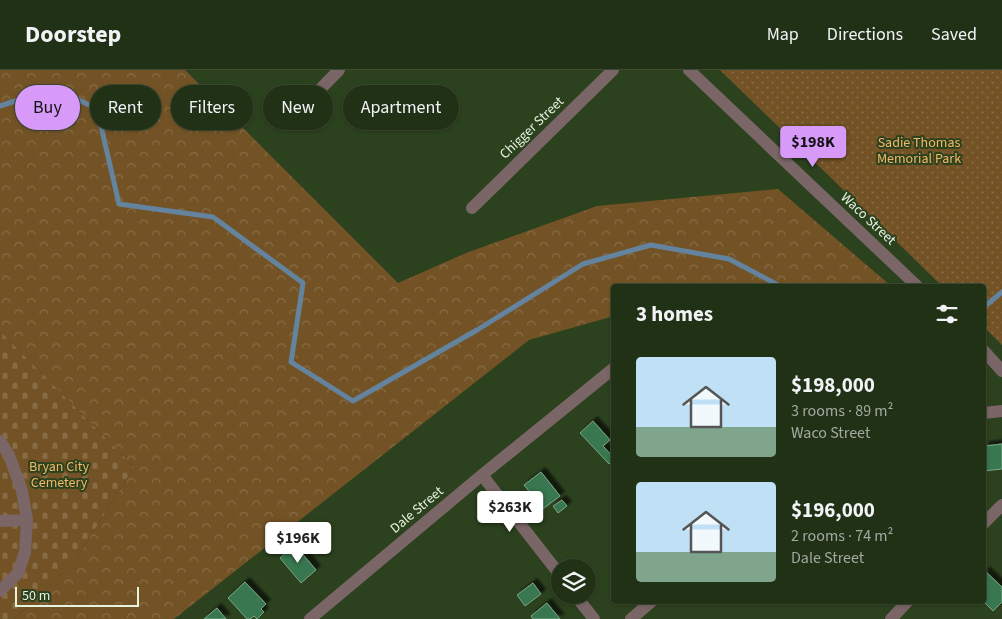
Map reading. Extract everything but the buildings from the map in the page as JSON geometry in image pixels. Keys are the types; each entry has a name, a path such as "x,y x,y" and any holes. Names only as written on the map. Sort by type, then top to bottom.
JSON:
{"street":[{"path":"324,85 339,70"},
{"name":"Chigger Street","path":"472,208 613,70"},
{"name":"Waco Street","path":"689,70 915,284"},
{"path":"986,353 1002,371"},
{"name":"Dale Street","path":"310,619 482,475 611,370"},
{"path":"986,413 1002,411"},
{"path":"0,441 9,455 22,491 27,520 24,552 18,573 0,591"},
{"path":"482,475 551,563"},
{"path":"986,521 1002,504"},
{"path":"0,521 27,520"},
{"path":"582,604 594,619"},
{"path":"631,619 648,604"},
{"path":"891,619 905,604"}],"green space":[{"path":"0,70 185,70 200,85 171,85 171,130 245,130 398,283 466,253 597,206 778,189 889,284 611,284 611,317 529,340 174,619 14,619 73,564 134,467 0,331"},
{"name":"Sadie Thomas Memorial Park","path":"720,70 1002,70 1002,345 986,329 986,284 940,284"},
{"name":"Bryan City Cemetery","path":"0,331 134,467 73,564 14,619 0,619"}],"waterway":[{"path":"0,106 55,88 97,109 119,204 213,217 303,283 291,362 353,401 477,330 583,264 651,245 729,259 776,284"},
{"path":"986,305 1002,292"}]}
